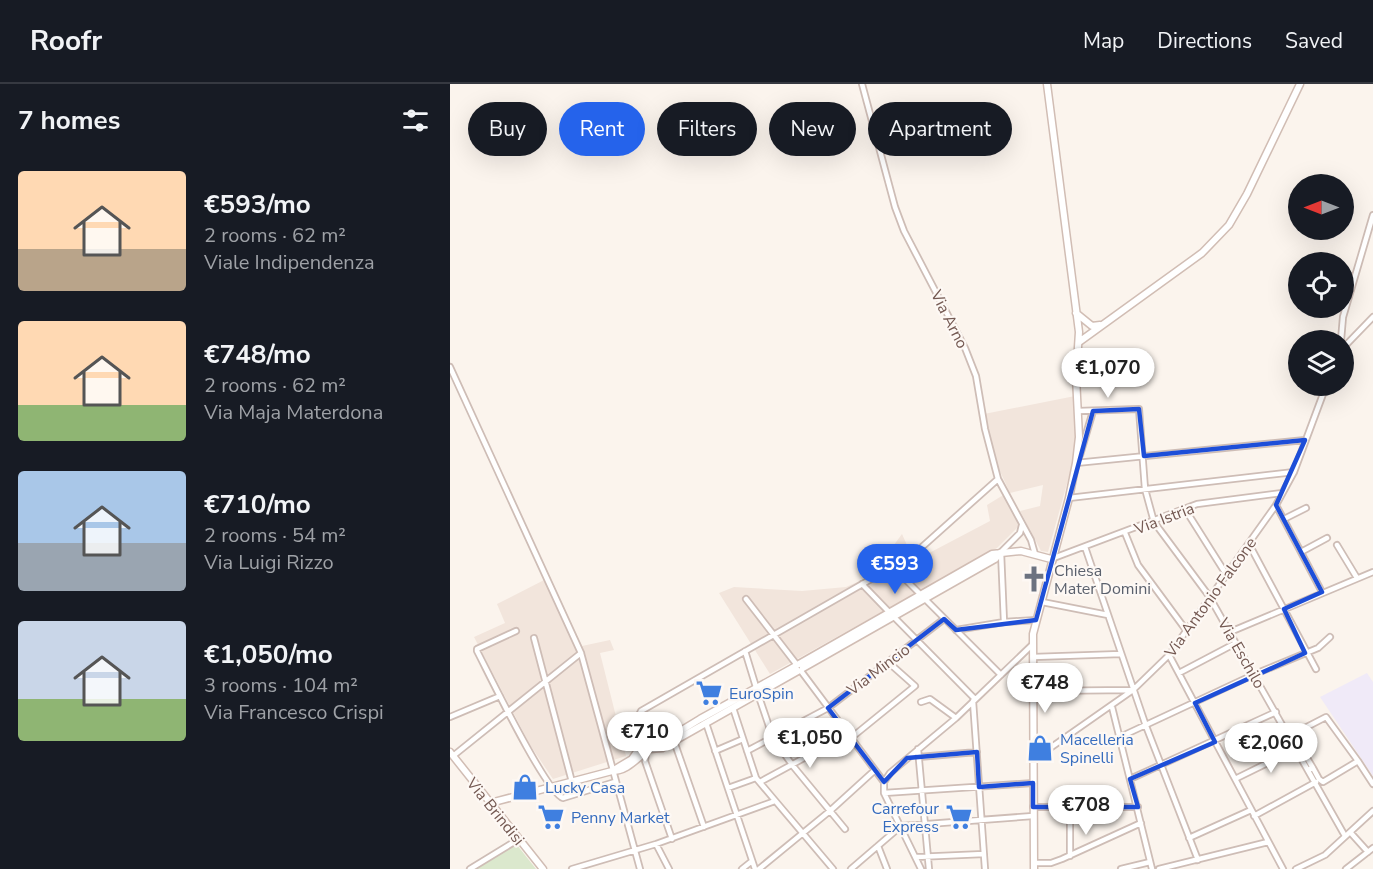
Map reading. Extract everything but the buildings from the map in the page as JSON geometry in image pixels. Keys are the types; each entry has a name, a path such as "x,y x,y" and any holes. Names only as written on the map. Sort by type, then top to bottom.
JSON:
{"main road":[{"path":"1034,866 1032,645 1051,559 1069,498 1077,461 1079,437 1076,377 1079,332 1047,84"},
{"path":"1079,342 1202,253 1229,225 1247,194 1300,84"},
{"path":"1076,313 1092,326"},
{"path":"1079,332 1100,325"},
{"path":"490,803 619,771 629,766 647,746 662,742 700,719 757,691 922,597 992,554 1021,551 1051,559"},
{"path":"647,746 662,748 733,708 757,691"},
{"name":"Via Brindisi","path":"452,754 543,869"}],"street":[{"name":"Via Arno","path":"862,84 895,207 904,231 965,348 976,376 985,429 998,479 1035,554"},
{"path":"1342,330 1343,317 1373,215"},
{"path":"1354,337 1373,317"},
{"path":"450,367 581,653 640,869"},
{"name":"Via Antonio Falcone","path":"1033,761 1112,707 1133,690 1168,655 1276,505 1294,471 1322,396"},
{"path":"1078,411 1139,409 1145,489 1154,522"},
{"path":"1093,411 1077,461 1305,440"},
{"path":"1069,498 1294,471"},
{"path":"672,839 645,761 647,746 638,717 641,711 923,548 998,479"},
{"name":"Via Istria","path":"1051,559 1197,504 1282,493"},
{"path":"1276,505 1322,592"},
{"path":"1284,519 1306,508"},
{"path":"1185,509 1226,574"},
{"name":"Via Eschilo","path":"1154,522 1209,596 1296,749 1311,769 1345,836"},
{"path":"1004,622 1001,552 1020,533 1022,524"},
{"path":"1125,533 1138,565 1186,630"},
{"path":"1301,552 1327,538"},
{"path":"1249,544 1316,669"},
{"path":"1337,545 1357,578"},
{"path":"1085,548 1146,726 1198,860"},
{"path":"892,567 1001,675"},
{"path":"1230,632 1373,572"},
{"path":"862,584 974,700 985,869"},
{"path":"746,599 884,782"},
{"path":"1042,602 1108,615"},
{"name":"Via Mincio","path":"747,752 828,708 944,619"},
{"path":"956,630 1004,622 1036,620"},
{"path":"516,631 477,649 529,753 556,794 563,798 615,782"},
{"path":"1120,737 1255,674 1318,648 1330,637"},
{"path":"534,638 572,782"},
{"path":"1179,673 1236,644"},
{"path":"921,869 884,793 884,782 890,773 956,718 1032,645"},
{"path":"745,651 773,738 845,829"},
{"path":"452,754 509,712 581,653"},
{"path":"1033,657 1121,654"},
{"path":"1168,655 1283,869"},
{"path":"728,788 758,780 793,766 850,736 915,686 888,662"},
{"path":"1033,691 1133,690"},
{"path":"450,717 500,696"},
{"path":"921,702 930,699 956,718"},
{"path":"1112,707 1152,869"},
{"path":"733,708 758,780 834,869"},
{"path":"1130,779 1215,742 1276,712"},
{"path":"1358,761 1323,782 1311,769 1294,736 1295,733 1326,717 1358,761 1373,784"},
{"path":"706,723 752,861 757,869 831,810 875,770"},
{"path":"715,751 743,739"},
{"path":"674,741 704,827"},
{"path":"918,749 928,869"},
{"path":"1235,779 1296,749"},
{"path":"919,757 977,752"},
{"path":"1254,816 1316,782"},
{"path":"884,793 1033,783"},
{"path":"572,869 672,839 775,801"},
{"path":"1033,807 1138,807"},
{"path":"1070,807 1070,856"},
{"path":"1189,838 1251,810"},
{"path":"1296,869 1325,855 1373,811"},
{"path":"851,869 901,826 1033,816"},
{"path":"1034,866 1070,856 1141,823"},
{"path":"1346,869 1370,850 1350,832"},
{"path":"470,869 519,840"},
{"path":"1159,869 1268,842"},
{"path":"656,844 669,869"},
{"path":"878,846 887,869"},
{"path":"916,857 984,854"},
{"path":"742,869 752,861"},
{"path":"1122,869 1150,862"}],"highlighted area":[{"path":"1139,409 1144,456 1305,440 1276,505 1322,592 1284,609 1305,653 1195,703 1215,742 1130,779 1138,807 1033,807 1033,783 979,787 977,752 907,758 884,782 828,708 944,619 956,630 1036,620 1093,411"}],"shaded area":[{"path":"1075,396 1076,437 1073,462 1048,552 1041,551 1020,511 1040,506 1043,485 1010,493 998,467 984,414"},
{"path":"1005,494 1019,526 997,548 770,674 719,593 734,587 802,591 846,587 871,576 902,534 914,561 990,521 987,505"},
{"path":"550,577 582,646 610,640 614,650 600,653 626,756 553,779 530,745 474,637 505,623 497,604"},
{"path":"1367,673 1373,682 1373,776 1320,697"}],"green space":[{"path":"517,845 536,869 474,869 512,846"}],"place":[{"name":"Chiesa Mater Domini","path":"1034,579"},
{"name":"EuroSpin","path":"709,693"},
{"name":"Macelleria Spinelli","path":"1040,748"},
{"name":"Lucky Casa","path":"525,787"},
{"name":"Penny Market","path":"551,817"},
{"name":"Carrefour Express","path":"959,817"}]}
